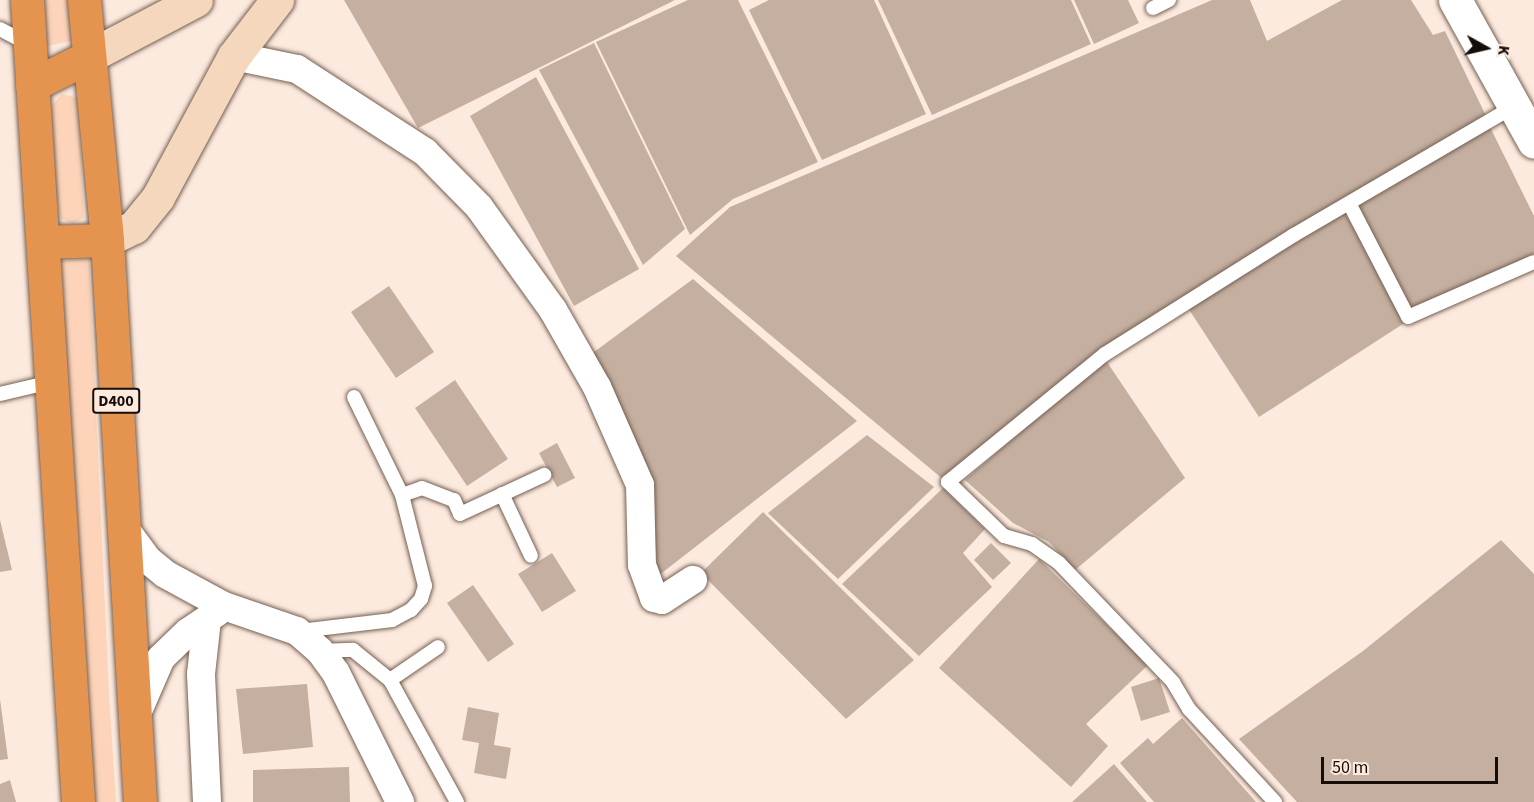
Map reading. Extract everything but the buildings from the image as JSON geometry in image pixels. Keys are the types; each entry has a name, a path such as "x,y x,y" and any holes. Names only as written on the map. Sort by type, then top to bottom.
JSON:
{"highway":[{"path":"27,0 15,42 32,85 78,802"},
{"name":"D400","path":"84,0 87,57 107,240 140,802"},
{"path":"32,85 87,57"},
{"path":"43,242 107,240"}],"main road":[{"path":"87,57 196,0"},
{"path":"107,240 134,227 158,197 234,56 277,0"}],"street":[{"path":"1462,2 1534,141"},
{"path":"234,56 297,69 425,152 479,207 553,310 597,387 640,485 642,564 654,598 662,600 693,580"},
{"path":"123,526 148,560 216,613 297,631 320,651 336,673 400,802"},
{"path":"135,719 161,658 188,632 216,613"},
{"path":"207,802 201,674 216,613"}],"lane":[{"path":"1153,8 1169,0"},
{"path":"0,29 15,42"},
{"path":"1275,802 1189,709 1173,682 1059,563 1032,544 1004,536 948,482 1106,354 1294,235 1515,106"},
{"path":"1350,204 1408,317 1534,262"},
{"path":"0,394 51,382"},
{"path":"297,631 392,620 411,610 422,599 425,586 402,495 354,397"},
{"path":"402,495 422,488 454,500 460,514 544,475"},
{"path":"502,494 531,556"},
{"path":"390,680 438,648"},
{"path":"320,651 353,650 390,680 457,802"}],"shaded area":[{"path":"39,0 73,0 76,40 42,47"},
{"path":"62,94 78,98 84,218 72,224 60,218 47,140 51,106"},
{"path":"89,259 116,802 89,802 56,261"}]}
